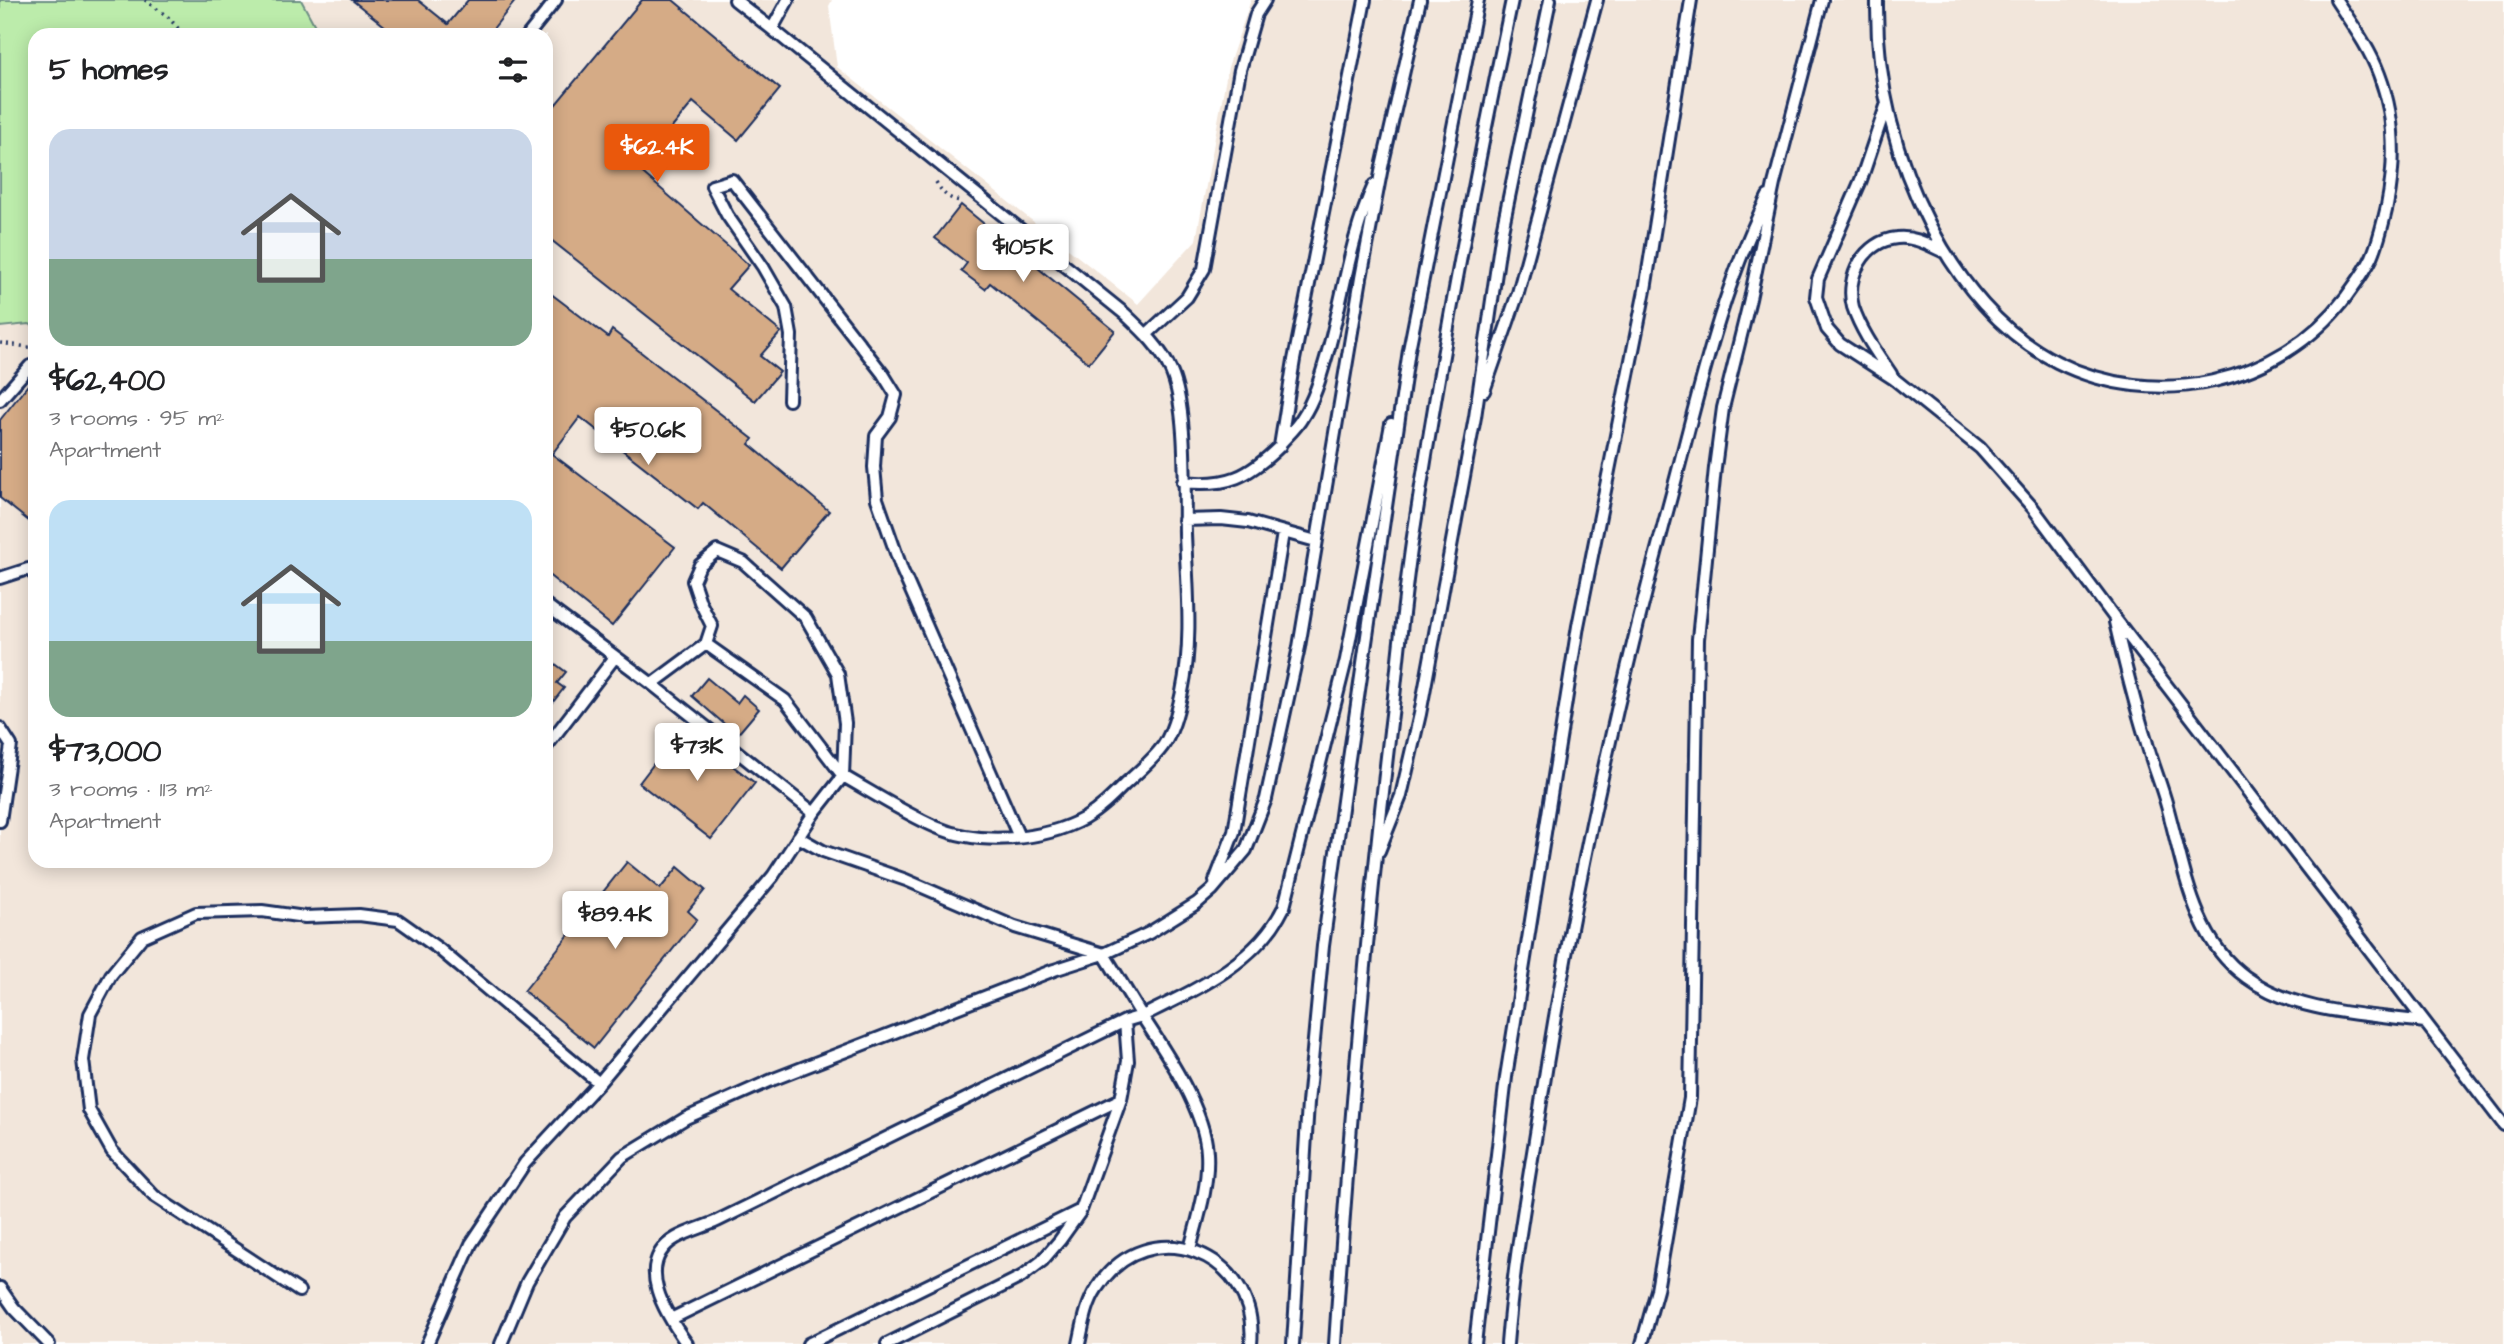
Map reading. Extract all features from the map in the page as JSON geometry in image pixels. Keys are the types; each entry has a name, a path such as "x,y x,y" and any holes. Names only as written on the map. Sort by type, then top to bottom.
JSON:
{"lane":[{"path":"534,28 556,0"},
{"path":"706,644 785,700 843,776 937,828 988,838 1041,834 1083,819 1105,804 1161,749 1174,721 1186,671 1188,631 1181,418 1177,389 1171,370 1147,334 735,0"},
{"path":"772,29 788,0"},
{"path":"1147,334 1187,298 1205,269 1240,70 1256,14 1265,0"},
{"path":"1280,446 1294,360 1365,0"},
{"path":"501,1344 527,1282 565,1217 622,1157 686,1118 774,1079 1054,970 1104,954 1149,933 1197,903 1212,890 1246,850 1266,799 1299,648 1382,167 1419,0"},
{"path":"687,1344 658,1296 654,1279 657,1260 667,1245 676,1238 717,1222 1125,1021 1142,1016 1191,992 1233,966 1270,931 1284,907 1346,660 1381,466 1409,350 1478,0"},
{"path":"1335,1344 1350,1117 1373,867 1414,532 1484,132 1512,0"},
{"path":"1373,867 1401,796 1418,726 1475,417 1502,231 1550,0"},
{"path":"1475,417 1518,293 1597,0"},
{"path":"1475,1344 1506,1077 1578,626 1645,290 1691,0"},
{"path":"1643,1344 1657,1290 1690,1098 1698,639 1713,481 1723,408 1750,299 1774,184 1822,0"},
{"path":"1877,0 1879,55 1885,106 1907,174 1944,251 1967,284 2006,327 2054,361 2090,376 2140,387 2171,387 2231,378 2258,368 2325,323 2362,276 2381,234 2393,171 2393,136 2379,74 2360,37 2336,0"},
{"path":"1885,106 1861,180 1823,262 1818,279 1816,297 1827,329 1840,344 1894,379 1980,448 2033,508 2504,1125"},
{"path":"1183,482 1208,485 1226,482 1246,474 1280,446 1302,419 1316,392 1335,327 1363,208 1382,167"},
{"path":"789,400 791,335 786,307 764,267 727,215 712,186 732,180 883,374 896,395 890,417 876,436 873,467 877,499 902,570 1020,837"},
{"path":"1507,1344 1511,1287 1553,1020 1576,894 1621,688 1714,338 1750,232 1774,184"},
{"path":"1894,379 1865,334 1854,307 1850,289 1852,275 1870,249 1884,241 1898,238 1918,240 1944,251"},
{"path":"1293,1344 1307,1116 1323,946 1362,660 1409,350"},
{"path":"0,400 28,368"},
{"path":"1185,520 1221,519 1248,522 1316,541"},
{"path":"1212,890 1234,832 1283,533"},
{"path":"427,1344 471,1244 525,1164 600,1083 773,876 814,813 843,776 845,723 838,674 806,618 743,562 717,551 700,565 693,581 712,626 706,644 652,684"},
{"path":"0,578 28,569"},
{"path":"553,610 652,684 814,813"},
{"path":"2115,617 2146,742 2167,805 2186,879 2206,931 2219,952 2247,978 2292,1001 2319,1008 2425,1022"},
{"path":"553,738 615,657"},
{"path":"0,728 11,745 0,821"},
{"path":"798,837 823,850 906,880 1015,927 1104,954 1183,1084 1197,1113 1208,1150 1201,1210 1190,1249"},
{"path":"299,1291 154,1196 112,1152 89,1110 83,1060 90,1014 111,975 142,937 196,913 262,911 305,916 359,915 398,920 439,949 600,1083"},
{"path":"887,1344 1021,1278 1042,1261 1060,1240 1081,1210 1121,1099 1128,1061 1125,1021"},
{"path":"671,1319 1121,1099"},
{"path":"808,1344 1081,1210"},
{"path":"1079,1344 1087,1309 1095,1290 1109,1272 1126,1258 1167,1245 1190,1249 1215,1261 1229,1273 1241,1290 1253,1329 1251,1344"},
{"path":"0,1288 14,1308 50,1344"}],"path":[{"path":"145,0 178,28"},
{"path":"0,342 28,347"}],"shaded area":[{"path":"83,0 832,0 829,6 837,67 1138,304 1196,240 1228,67 1251,0 2504,0 2504,1344 0,1344 0,181 28,133 28,868 553,868 553,28 72,28"}],"green space":[{"path":"0,0 301,0 316,28 28,28 28,324 0,327"}],"building":[{"path":"352,0 418,0 448,24 468,0 516,0 494,28 387,28"},
{"path":"642,0 673,0 780,89 738,140 693,102 638,169 749,265 728,289 781,332 760,356 780,372 755,401 553,242 553,108"},
{"path":"961,205 1115,331 1089,363 990,283 985,289 961,271 967,263 935,238"},
{"path":"553,295 608,337 612,330 753,439 749,444 829,511 781,568 703,503 698,509 580,417 553,453"},
{"path":"28,385 28,520 0,498 0,420"},
{"path":"553,455 675,547 612,626 553,579"},
{"path":"553,662 566,672 557,683 564,688 553,702"},
{"path":"707,678 737,703 743,695 759,709 737,735 692,696"},
{"path":"682,727 755,783 711,839 639,783"},
{"path":"627,862 660,889 678,867 705,890 688,911 697,919 594,1048 524,991"}]}
